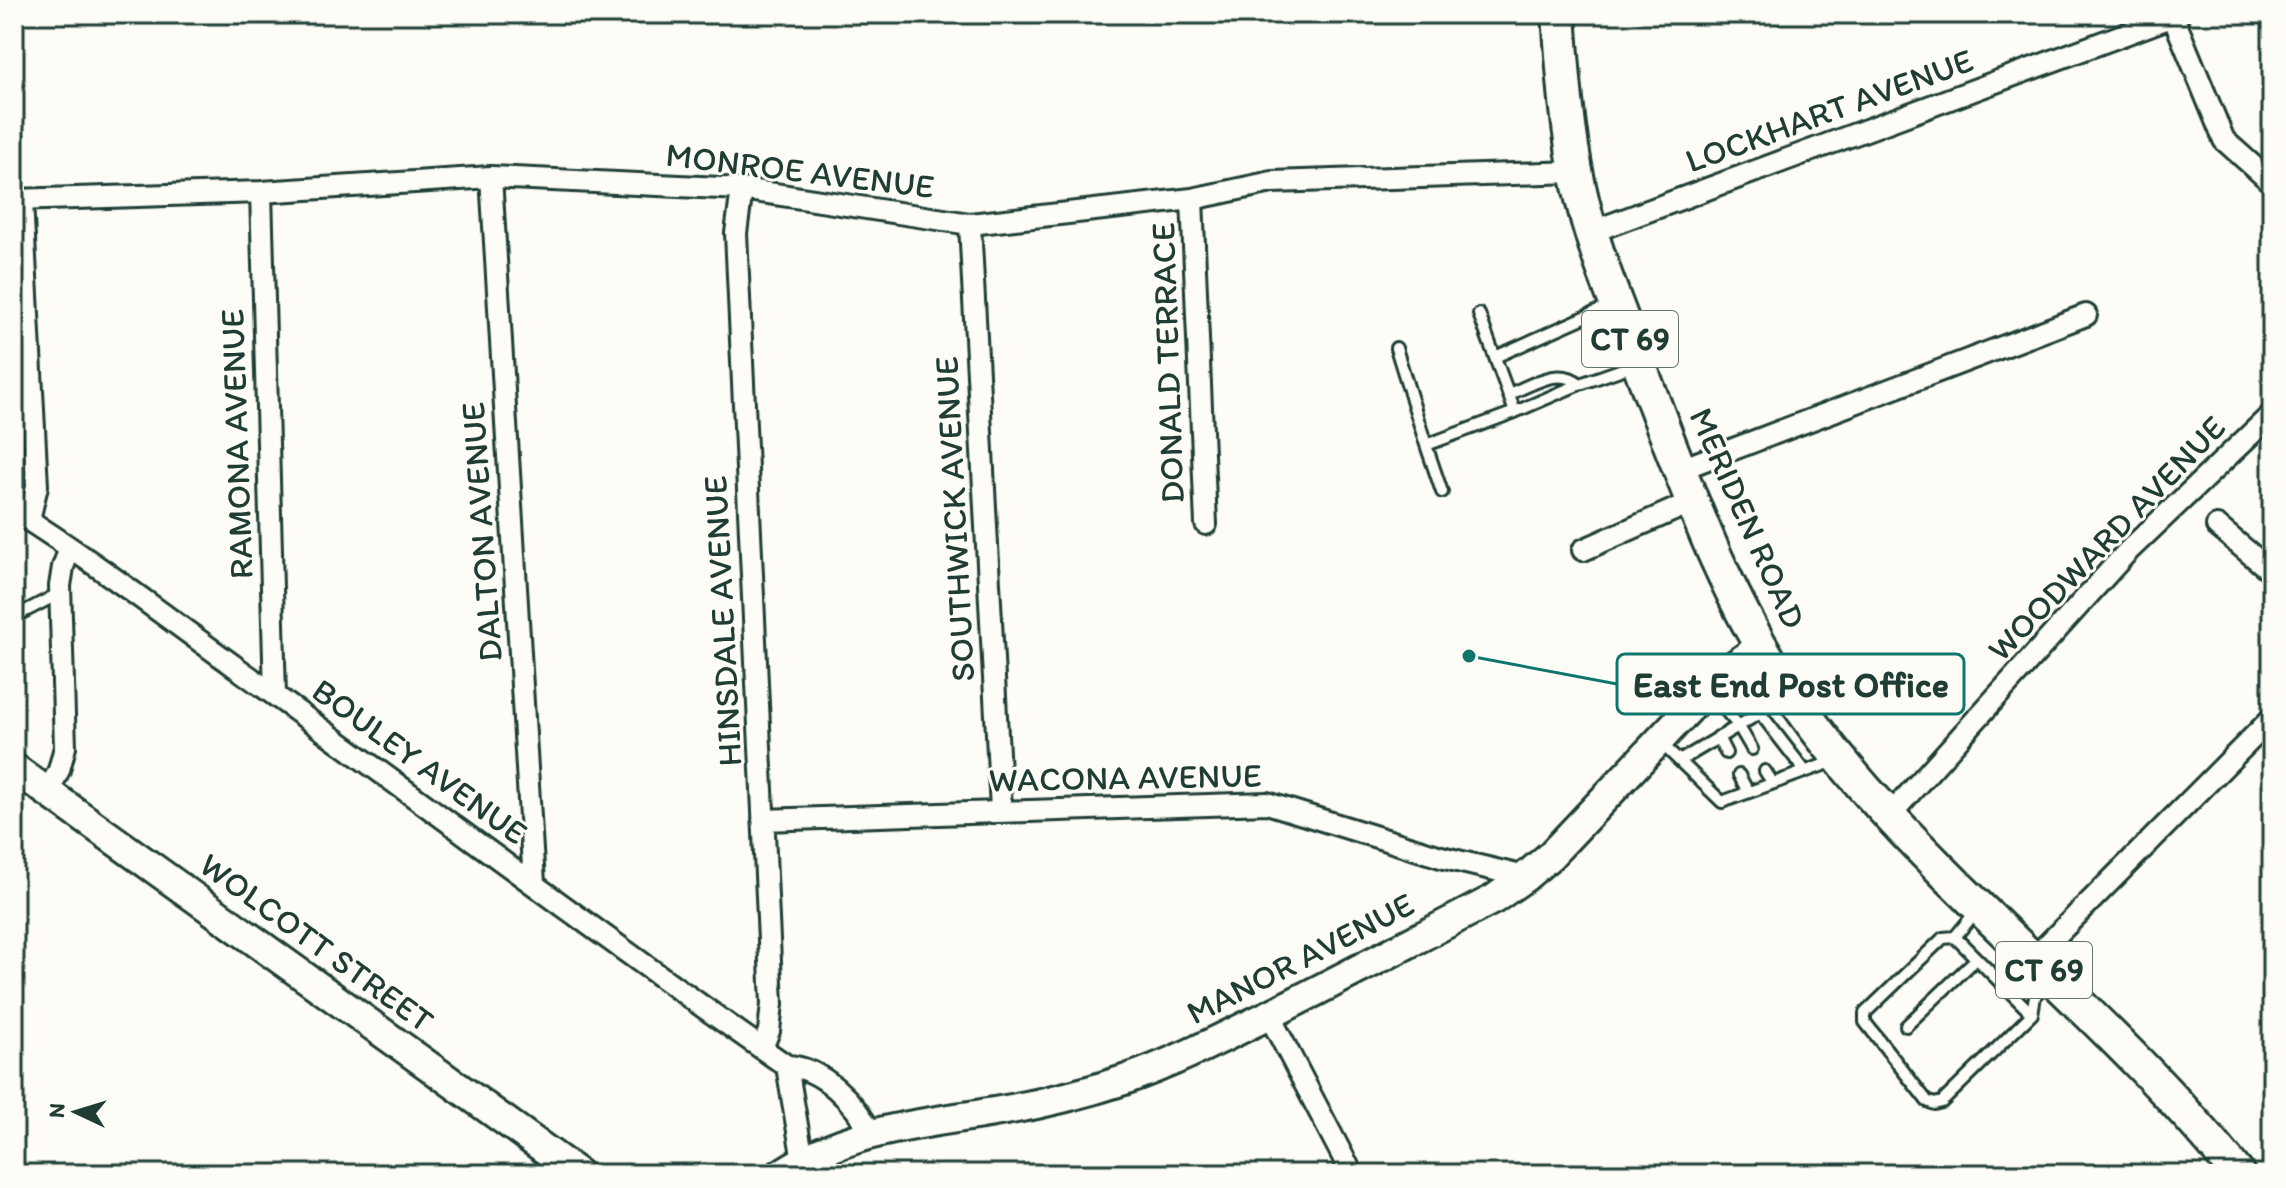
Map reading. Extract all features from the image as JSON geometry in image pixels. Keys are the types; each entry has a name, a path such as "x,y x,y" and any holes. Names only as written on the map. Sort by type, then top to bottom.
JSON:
{"main road":[{"name":"MERIDEN ROAD","path":"1559,14 1576,172 1591,232 1694,501 1720,563 1762,646 1789,692 1890,815 2174,1101 2238,1174"},
{"name":"MANOR AVENUE","path":"792,1167 833,1145 871,1133 1021,1107 1083,1092 1186,1056 1494,899 1525,877 1580,826 1730,666 1762,646"},
{"name":"WOLCOTT STREET","path":"14,768 579,1174"}],"street":[{"path":"2175,15 2224,140 2272,183"},
{"name":"LOCKHART AVENUE","path":"1591,232 2175,15"},
{"name":"MONROE AVENUE","path":"18,200 261,192 491,177 742,189 970,224 1192,199 1272,182 1576,172"},
{"name":"DALTON AVENUE","path":"491,177 534,883"},
{"name":"HINSDALE AVENUE","path":"742,189 736,233 772,1004 769,1031 762,1048"},
{"name":"RAMONA AVENUE","path":"261,192 275,695"},
{"name":"DONALD TERRACE","path":"1192,199 1206,524"},
{"path":"18,200 37,486 22,516"},
{"name":"SOUTHWICK AVENUE","path":"970,224 1001,810"},
{"path":"1681,469 2086,315"},
{"name":"WOODWARD AVENUE","path":"1890,815 2127,552 2272,414"},
{"path":"1583,550 1694,501"},
{"name":"BOULEY AVENUE","path":"22,516 275,695 628,955 787,1066 808,1070 849,1099 871,1133"},
{"path":"2217,526 2272,572"},
{"path":"48,792 59,770 65,747 60,593 63,567 70,548"},
{"path":"2042,968 2272,718"},
{"name":"WACONA AVENUE","path":"763,820 1267,803 1441,857 1525,877"},
{"path":"1269,1015 1352,1174"},
{"path":"787,1066 792,1167"}],"lane":[{"path":"1495,357 1616,303"},
{"path":"1479,314 1515,412"},
{"path":"1396,348 1442,492"},
{"path":"1426,445 1639,363"},
{"path":"1509,394 1555,376 1572,378 1580,384"},
{"path":"14,623 18,615 60,593"},
{"path":"1707,689 1738,725 1752,749"},
{"path":"1681,760 1789,692"},
{"path":"1760,713 1805,771"},
{"path":"1718,737 1726,753"},
{"path":"1659,741 1722,802 1841,759"},
{"path":"1765,771 1772,782"},
{"path":"1739,775 1748,792"},
{"path":"1981,906 1955,937 1943,938 1865,1013 1865,1022 1927,1101 1934,1104 1942,1102 2032,1014 2042,968"},
{"path":"1955,937 2032,1014"},
{"path":"1906,1026 1975,960"}],"place":[{"name":"East End Post Office","path":"1469,656"}]}
